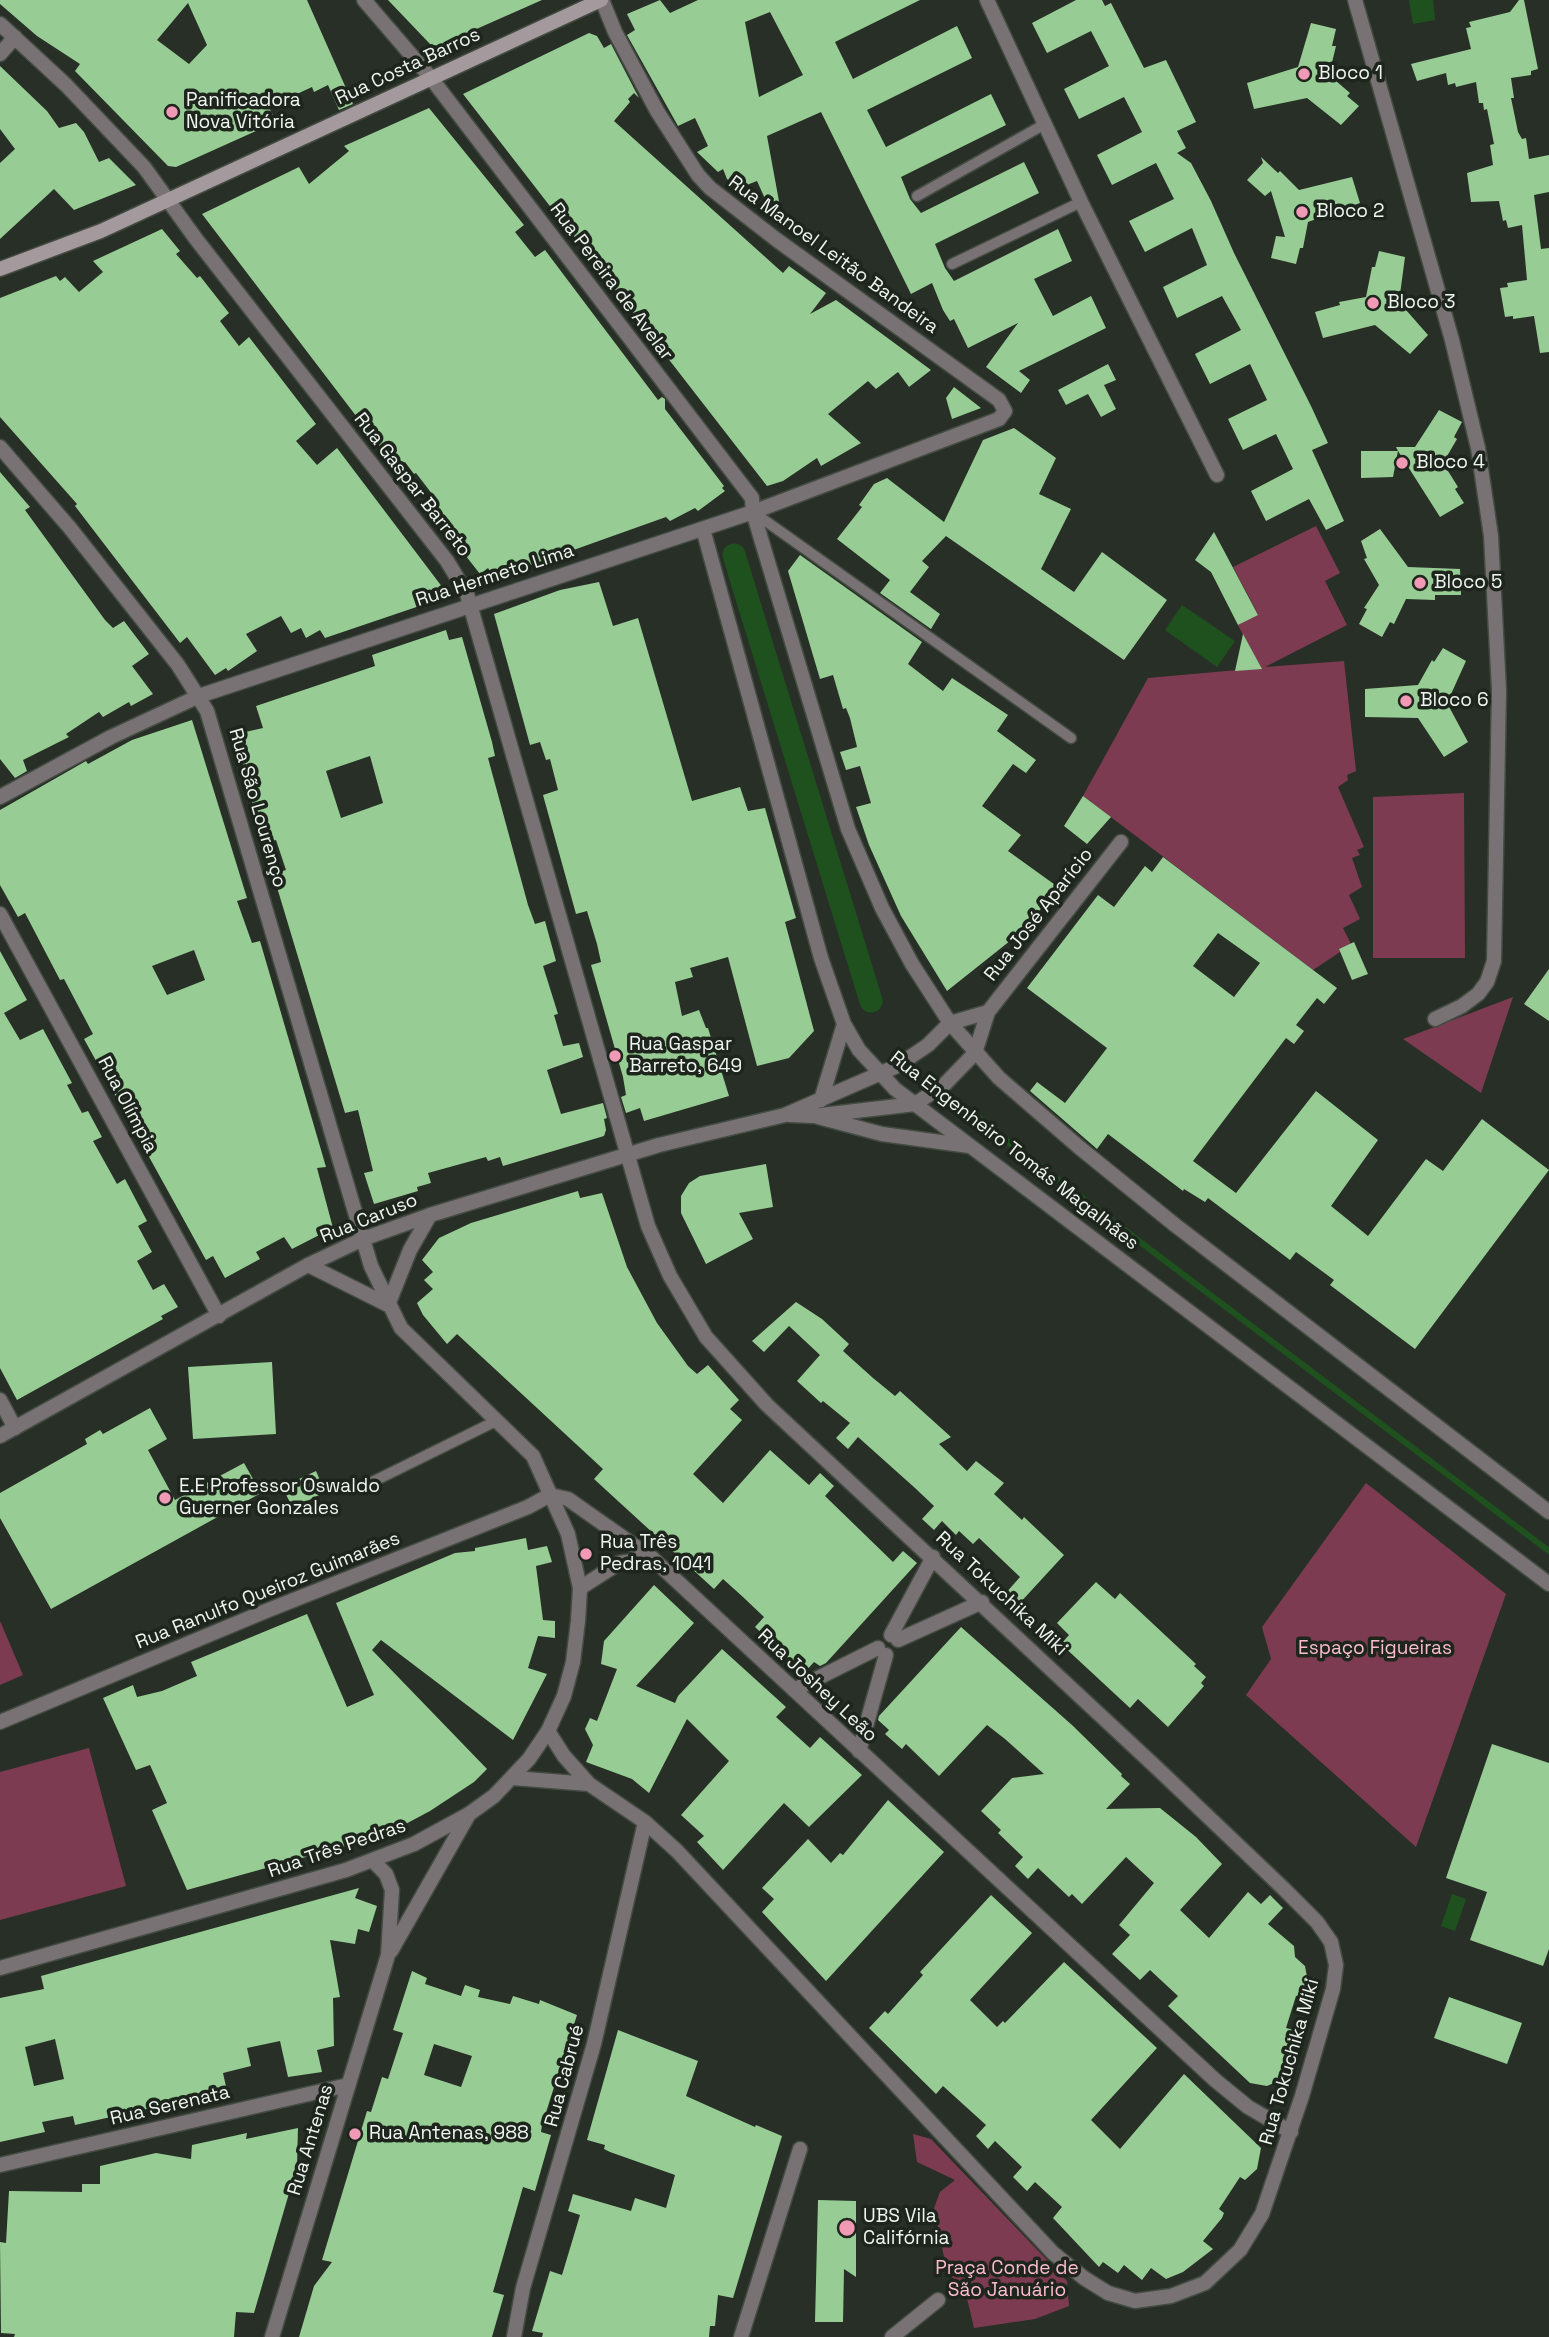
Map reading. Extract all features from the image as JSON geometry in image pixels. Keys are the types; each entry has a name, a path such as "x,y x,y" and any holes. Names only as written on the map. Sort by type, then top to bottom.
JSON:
{"main road":[{"name":"Rua Costa Barros","path":"0,269 101,231 601,0"}],"street":[{"name":"Rua Pereira de Avelar","path":"364,0 431,78 752,498 753,512"},
{"name":"Rua Manoel Leitão Bandeira","path":"601,0 657,111 698,175 710,188 776,240 999,400 1005,408"},
{"path":"987,0 1081,202 1217,475"},
{"path":"1355,0 1452,340 1478,448 1491,536 1499,690 1494,961 1487,982 1478,994 1462,1006 1435,1019"},
{"name":"Rua Gaspar Barreto","path":"0,24 108,127 144,167 447,561 471,603 626,1154"},
{"path":"0,54 15,37"},
{"name":"Rua Hermeto Lima","path":"0,797 111,737 199,696 471,603 753,512 987,426 999,419 1005,408"},
{"name":"Rua São Lourenço","path":"0,447 70,528 199,696 215,729 363,1239"},
{"path":"753,512 848,829 882,908 912,964 971,1058 1175,1225 1549,1512"},
{"name":"Rua Engenheiro Tomás Magalhães","path":"703,529 821,958 844,1024 859,1050 880,1076 921,1101 972,1146 1549,1584"},
{"name":"Rua José Aparício","path":"971,1058 988,1012 1121,842"},
{"name":"Rua Olímpia","path":"0,914 219,1316"},
{"name":"Rua José Aparício","path":"950,1023 988,1012"},
{"name":"Rua Caruso","path":"0,1436 308,1265 363,1239 429,1215 626,1154 785,1115 880,1076 940,1034 950,1023"},
{"path":"821,1100 844,1024"},
{"path":"921,1101 971,1058"},
{"name":"Rua Caruso","path":"785,1115 813,1116 921,1101"},
{"path":"813,1116 865,1131 972,1146"},
{"name":"Rua Tokuchika Miki","path":"548,1731 564,1756 589,1784 645,1822 723,1900 1053,2253 1108,2293 1135,2301 1171,2296 1205,2283 1240,2250 1262,2214 1291,2132 1333,1989 1336,1965 1331,1942 1317,1922 1283,1888 982,1602 767,1405 706,1337 670,1276 648,1226 626,1154"},
{"path":"388,1305 410,1250 429,1215"},
{"path":"363,1239 388,1305 410,1338 533,1456 550,1495"},
{"path":"308,1265 388,1305"},
{"path":"0,1400 15,1428"},
{"name":"Rua Joshey Leão","path":"550,1495 579,1505 652,1558 1215,2080 1248,2107 1291,2132"},
{"name":"Rua Três Pedras","path":"0,1968 157,1926 373,1861 469,1814 513,1778 548,1731 564,1696 573,1662 580,1588 568,1534 550,1495"},
{"name":"Rua Ranulfo Queiroz Guimarães","path":"0,1722 550,1495"},
{"path":"895,1638 933,1557"},
{"path":"580,1588 619,1563 652,1558"},
{"path":"859,1751 882,1652 881,1638 895,1638 982,1602"},
{"path":"794,1690 882,1652"},
{"name":"Rua Tokuchika Miki","path":"513,1778 589,1784"},
{"name":"Rua Antenas","path":"272,2337 388,1955 469,1814"},
{"name":"Rua Cabrué","path":"514,2337 523,2288 594,2044 645,1822"},
{"name":"Rua Antenas","path":"373,1861 386,1874 392,1890 388,1955"},
{"name":"Rua Serenata","path":"0,2165 348,2085"},
{"path":"741,2337 800,2149"},
{"path":"892,2337 938,2300"}],"lane":[{"path":"917,196 1045,124"},
{"path":"952,264 1081,202"},
{"path":"753,512 1070,738"},
{"path":"364,1486 498,1420"}],"green space":[{"path":"1316,526 1340,573 1325,581 1347,625 1265,667 1344,661 1356,771 1347,775 1348,780 1338,787 1364,847 1357,850 1360,855 1352,858 1362,887 1349,895 1360,919 1343,928 1351,944 1339,949 1340,952 1313,970 1083,796 1148,678 1260,668 1238,625 1258,614 1233,567"},
{"path":"1464,793 1465,958 1373,958 1373,797"},
{"path":"1513,997 1481,1093 1403,1039"},
{"name":"Espaço Figueiras","path":"1366,1483 1506,1594 1416,1847 1246,1695 1271,1659 1262,1627"},
{"path":"0,1621 23,1675 0,1685"},
{"path":"89,1748 126,1886 0,1920 0,1772"},
{"name":"Praça Conde de São Januário","path":"913,2134 931,2139 1067,2281 1069,2306 1035,2319 974,2328 965,2290 947,2272 934,2208 940,2192 955,2180 917,2162"}],"shaded area":[{"path":"1409,0 1433,0 1435,20 1413,24"},
{"path":"1182,605 1235,641 1217,667 1165,630"},
{"path":"1452,1894 1466,1899 1455,1931 1441,1926"}],"building":[{"path":"0,0 307,0 353,104 339,110 328,85 314,92 312,87 269,107 276,122 176,167 168,166 75,71 80,64 37,36 0,4","holes":["188,3 207,45 189,64 157,40"]},
{"path":"388,0 542,0 438,46 430,44"},
{"path":"660,0 670,13 698,0 920,0 835,42 853,79 957,26 972,58 867,110 886,147 991,94 1006,125 901,177 910,199 921,213 1024,162 1039,193 935,244 945,268 954,281 1058,229 1072,261 1034,279 1053,316 1091,296 1106,328 1019,371 1030,380 1021,393 986,367 1018,323 968,348 954,319 950,321 943,310 932,283 911,294 821,112 767,136 783,223 777,225 757,181 739,188 727,179 723,169 718,172 697,152 708,146 695,118 678,126 627,35 635,30 627,14","holes":["770,12 803,75 759,97 745,22"]},
{"path":"1076,0 1102,0 1105,6 1111,3 1144,68 1166,60 1196,122 1177,131 1186,148 1177,153 1191,163 1211,201 1328,443 1312,450 1344,521 1326,530 1309,499 1266,521 1251,491 1293,469 1276,434 1243,450 1228,419 1267,400 1250,364 1210,384 1195,354 1241,330 1222,296 1177,318 1163,287 1207,265 1192,228 1145,252 1129,221 1174,199 1156,163 1112,185 1097,155 1142,132 1124,97 1079,119 1064,89 1109,66 1091,31 1047,53 1032,23"},
{"path":"1519,0 1524,0 1538,69 1531,71 1531,75 1511,78 1514,98 1511,98 1518,132 1522,139 1526,138 1529,159 1549,155 1549,192 1534,195 1541,249 1549,248 1549,352 1540,353 1534,316 1513,319 1513,316 1505,317 1500,288 1508,287 1507,283 1527,280 1522,225 1508,228 1506,220 1503,221 1499,201 1471,202 1467,173 1493,165 1490,145 1494,144 1487,109 1484,110 1483,103 1479,103 1476,82 1456,87 1455,83 1448,85 1446,73 1417,81 1411,64 1471,49 1466,28 1471,27 1469,22 1510,12"},
{"name":"Bloco 1","path":"1311,23 1336,29 1332,46 1336,46 1329,75 1350,93 1347,96 1359,106 1341,125 1307,98 1254,109 1247,83 1298,67"},
{"path":"589,33 597,36 604,48 611,44 639,98 634,93 614,121 783,273 789,266 826,293 810,314 836,300 931,370 909,387 898,372 876,389 868,381 828,414 861,443 821,466 817,458 783,481 767,486 463,94"},
{"path":"0,66 47,111 59,128 76,123 84,132 99,162 109,158 136,185 74,210 54,189 0,239 0,163 15,149 0,129"},
{"path":"429,108 524,225 515,232 535,257 545,250 658,400 662,397 665,399 665,409 724,486 722,488 725,491 698,511 695,508 670,521 666,517 495,578 488,568 480,574 426,505 436,499 416,473 414,474 405,462 395,467 202,214 299,167 309,184 349,151 344,146"},
{"name":"Bloco 2","path":"1261,157 1299,190 1352,177 1360,203 1308,222 1303,248 1300,248 1296,264 1271,258 1276,236 1285,237 1271,191 1265,196 1247,180 1263,163"},
{"path":"162,229 180,251 176,254 197,278 200,276 229,313 220,321 239,346 249,337 316,424 296,441 317,465 337,448 449,596 325,638 320,630 306,638 301,628 291,633 281,616 246,634 257,651 228,671 226,668 215,675 187,637 180,643 75,506 77,504 0,417 0,298 56,276 60,281 65,277 79,292 103,272 93,261"},
{"name":"Bloco 3","path":"1379,251 1405,257 1399,302 1428,335 1410,354 1375,325 1323,338 1315,312 1340,305 1339,302 1366,297 1372,267 1375,267"},
{"path":"1108,364 1116,380 1104,385 1116,409 1101,417 1088,394 1066,405 1058,390"},
{"path":"954,387 981,408 952,419 946,398"},
{"name":"Bloco 4","path":"1439,410 1462,422 1454,437 1457,439 1443,463 1458,487 1455,489 1464,503 1440,517 1396,447 1415,447"},
{"path":"1014,428 1056,458 1039,494 1071,509 1041,569 1074,592 1102,552 1167,600 1124,660 946,536 922,561 929,567 910,592 940,614 931,629 880,593 890,580 837,539 862,507 859,505 874,484 887,478 944,522 983,440"},
{"path":"1361,451 1398,451 1393,477 1361,478"},
{"path":"0,472 30,507 25,510 105,620 113,628 124,621 149,654 132,666 153,694 131,706 129,702 103,717 99,712 66,734 69,737 23,760 27,771 15,778 0,759"},
{"name":"Bloco 5","path":"1380,529 1408,567 1460,569 1461,595 1435,595 1435,600 1406,599 1394,624 1390,622 1382,637 1359,624 1367,609 1364,608 1379,585 1364,559 1367,558 1361,541"},
{"path":"1214,532 1258,615 1238,625 1211,572 1195,560"},
{"path":"800,555 922,642 908,664 943,691 952,678 1008,715 997,731 1036,760 1026,773 1013,764 982,806 1021,835 1008,851 1058,887 1025,929 947,991 901,916 869,845 856,807 871,803 860,766 846,770 840,752 857,747 850,718 846,708 843,709 833,675 820,679 788,571"},
{"path":"599,582 613,626 638,618 692,801 740,787 748,811 765,808 796,918 785,922 814,1031 789,1058 757,1066 728,957 690,968 693,977 675,982 682,1016 699,1010 708,1028 729,1096 644,1121 640,1108 626,1113 621,1097 626,1095 623,1077 591,965 601,962 597,944 587,911 576,914 543,795 558,790 550,759 546,760 540,742 530,745 494,614 560,590"},
{"path":"446,630 449,640 462,637 492,742 495,756 488,758 528,905 535,924 545,921 556,961 543,966 558,1014 554,1015 563,1046 579,1043 583,1057 547,1070 561,1114 603,1103 607,1118 604,1119 604,1136 503,1166 500,1157 488,1161 486,1157 428,1173 431,1183 417,1187 418,1191 374,1204 364,1173 373,1171 358,1110 345,1113 273,874 286,870 276,840 264,843 232,735 263,728 256,706 375,666 372,655","holes":["370,756 383,803 341,818 326,771"]},
{"path":"1243,634 1262,669 1235,671"},
{"name":"Bloco 6","path":"1443,648 1466,661 1447,703 1468,742 1444,757 1418,718 1365,717 1365,689 1418,685 1432,660 1434,662"},
{"path":"192,720 247,898 237,901 252,943 260,941 326,1167 317,1168 333,1228 292,1249 284,1237 256,1252 260,1259 225,1278 213,1256 206,1260 84,1039 93,1034 64,979 60,980 25,913 18,917 0,885 0,810 86,761 88,764 132,740","holes":["194,950 205,980 167,995 152,966"]},
{"path":"1083,796 1111,817 1087,844 1064,826"},
{"path":"1163,857 1337,988 1324,1004 1317,998 1296,1025 1304,1031 1294,1044 1286,1038 1193,1161 1236,1193 1316,1091 1378,1140 1331,1206 1368,1236 1426,1159 1443,1171 1482,1119 1549,1170 1415,1349 1330,1285 1334,1280 1296,1252 1290,1260 1208,1198 1205,1202 1184,1189 1183,1191 1108,1134 1097,1149 1030,1091 1037,1082 1065,1103 1107,1048 1027,988 1098,895 1114,907 1145,866 1152,872","holes":["1218,933 1260,963 1234,997 1193,966"]},
{"path":"1354,942 1368,974 1352,980 1339,949"},
{"path":"0,951 27,1000 4,1013 20,1040 43,1029 72,1083 67,1085 82,1113 88,1111 102,1137 93,1141 117,1184 125,1179 147,1221 138,1226 152,1252 137,1261 153,1290 164,1284 178,1307 161,1316 163,1319 17,1400 0,1368"},
{"path":"1549,969 1549,1021 1524,1004"},
{"path":"766,1164 773,1207 739,1213 753,1239 706,1264 681,1213 681,1196 689,1183 700,1176"},
{"path":"578,1191 580,1198 602,1193 627,1267 657,1323 688,1366 697,1374 708,1365 739,1400 730,1409 742,1420 693,1474 723,1503 770,1450 809,1485 820,1473 834,1486 825,1496 893,1562 903,1551 917,1563 826,1663 820,1666 814,1662 804,1673 755,1627 764,1617 743,1597 723,1579 714,1589 594,1479 603,1469 457,1334 447,1344 423,1315 417,1303 433,1289 424,1280 433,1272 422,1260 439,1238 471,1223"},
{"path":"796,1302 822,1319 849,1344 843,1351 873,1378 895,1396 900,1391 951,1437 939,1444 967,1471 976,1461 1004,1483 994,1494 1022,1520 1024,1517 1064,1555 1018,1605 1005,1594 1020,1577 979,1538 973,1544 959,1531 956,1535 942,1521 934,1530 922,1519 934,1506 915,1488 858,1437 848,1449 836,1438 850,1423 823,1401 821,1403 797,1381 820,1355 789,1326 764,1352 752,1341"},
{"path":"272,1362 276,1434 193,1439 188,1367"},
{"path":"150,1408 167,1439 148,1450 175,1500 244,1463 261,1493 51,1609 0,1518 0,1493 87,1444 85,1439 100,1430 103,1434"},
{"path":"316,1471 325,1492 293,1508 282,1487"},
{"path":"526,1538 528,1550 547,1546 552,1562 536,1566 543,1620 555,1621 555,1638 538,1636 528,1668 547,1674 513,1740 381,1640 372,1650 487,1769 474,1782 430,1811 385,1835 187,1890 152,1810 167,1803 150,1765 136,1770 103,1698 133,1685 137,1697 162,1691 197,1676 191,1662 307,1614 347,1707 374,1695 336,1603 455,1553 475,1551 475,1548"},
{"path":"1096,1582 1115,1599 1120,1593 1196,1664 1194,1666 1206,1677 1201,1683 1204,1686 1168,1727 1138,1699 1130,1708 1061,1644 1069,1635 1057,1623"},
{"path":"654,1585 694,1623 636,1686 675,1703 678,1696 722,1649 786,1707 776,1717 810,1748 820,1737 862,1775 809,1827 784,1803 723,1870 697,1842 704,1836 681,1815 729,1761 687,1719 649,1793 632,1779 586,1762 593,1745 585,1729 590,1718 597,1721 617,1669 601,1664 604,1641"},
{"path":"961,1627 1072,1725 1130,1784 1106,1809 1160,1808 1196,1837 1222,1864 1180,1910 1209,1938 1248,1892 1261,1904 1270,1895 1283,1908 1268,1924 1294,1946 1295,1957 1305,1966 1307,1977 1314,1977 1310,1997 1296,1996 1286,2028 1298,2031 1289,2058 1292,2059 1286,2074 1276,2082 1267,2086 1250,2083 1168,2006 1178,1996 1150,1970 1140,1980 1112,1954 1130,1935 1119,1925 1154,1883 1126,1857 1082,1904 1072,1894 1069,1897 1038,1868 1028,1879 1015,1866 1023,1857 998,1833 1001,1830 981,1811 1012,1778 1044,1774 1005,1739 987,1725 939,1776 906,1744 902,1749 885,1734 889,1730 878,1720 879,1716"},
{"path":"1492,1744 1549,1763 1549,1949 1543,1966 1470,1940 1487,1892 1446,1878"},
{"path":"888,1800 944,1852 826,1981 762,1912 774,1899 762,1888 808,1839 831,1863 840,1853 843,1855"},
{"path":"359,1888 355,1898 377,1906 369,1932 358,1929 355,1944 330,1940 340,1997 333,1998 334,2046 317,2050 322,2072 288,2077 280,2041 247,2048 251,2066 223,2073 227,2091 75,2125 73,2116 42,2122 45,2132 0,2142 0,1998 44,1989 41,1976","holes":["55,2039 64,2079 34,2086 25,2047"]},
{"path":"991,1895 1032,1933 970,2000 997,2027 1003,2021 1005,2023 1064,1962 1157,2048 1091,2120 1120,2149 1184,2074 1261,2148 1257,2169 1245,2180 1240,2177 1219,2209 1224,2213 1222,2218 1203,2241 1213,2249 1183,2272 1166,2279 1151,2268 1142,2280 1124,2265 1118,2273 1103,2262 1099,2267 1053,2218 1062,2207 1035,2182 1027,2191 1013,2177 1022,2167 995,2141 988,2149 976,2136 986,2125 943,2086 936,2094 869,2028 885,2011 888,2014 923,1975 920,1972"},
{"path":"412,1971 427,1978 425,1984 461,1996 465,1985 480,1990 478,1997 510,2004 513,1996 539,2004 540,2000 577,2015 542,2125 541,2132 551,2135 535,2191 523,2187 493,2292 504,2295 492,2337 299,2337 314,2286 332,2262 322,2260 367,2111 371,2112 382,2077 388,2079 403,2033 393,2030","holes":["434,2044 472,2056 461,2087 424,2075"]},
{"path":"1449,1997 1522,2023 1507,2064 1434,2038"},
{"path":"618,2030 698,2061 686,2096 782,2136 733,2298 718,2295 715,2326 710,2326 709,2337 542,2337 543,2333 532,2331 550,2271 562,2275 580,2215 568,2211 573,2194 631,2211 635,2198 666,2208 675,2175 610,2152 604,2149 605,2145 587,2140"},
{"path":"298,2128 297,2166 254,2313 236,2312 234,2337 14,2337 15,2334 1,2333 0,2242 6,2243 9,2191 82,2192 82,2184 100,2184 100,2166 156,2153 191,2159 192,2145 247,2133 246,2139"},
{"path":"818,2200 856,2201 856,2277 844,2269 843,2322 815,2322"}],"waterway":[{"path":"734,555 871,1001"},
{"path":"976,1115 1000,1136 1549,1551"}],"place":[{"name":"Bloco 1","path":"1304,74"},
{"name":"Panificadora Nova Vitória","path":"172,112"},
{"name":"Bloco 2","path":"1302,212"},
{"name":"Bloco 3","path":"1373,303"},
{"name":"Bloco 4","path":"1402,463"},
{"name":"Bloco 5","path":"1420,583"},
{"name":"Bloco 6","path":"1406,701"},
{"name":"Rua Gaspar Barreto, 649","path":"615,1056"},
{"name":"E.E Professor Oswaldo Guerner Gonzales","path":"165,1498"},
{"name":"Rua Três Pedras, 1041","path":"586,1554"},
{"name":"Rua Antenas, 988","path":"355,2134"},
{"name":"UBS Vila Califórnia","path":"847,2228"}]}
